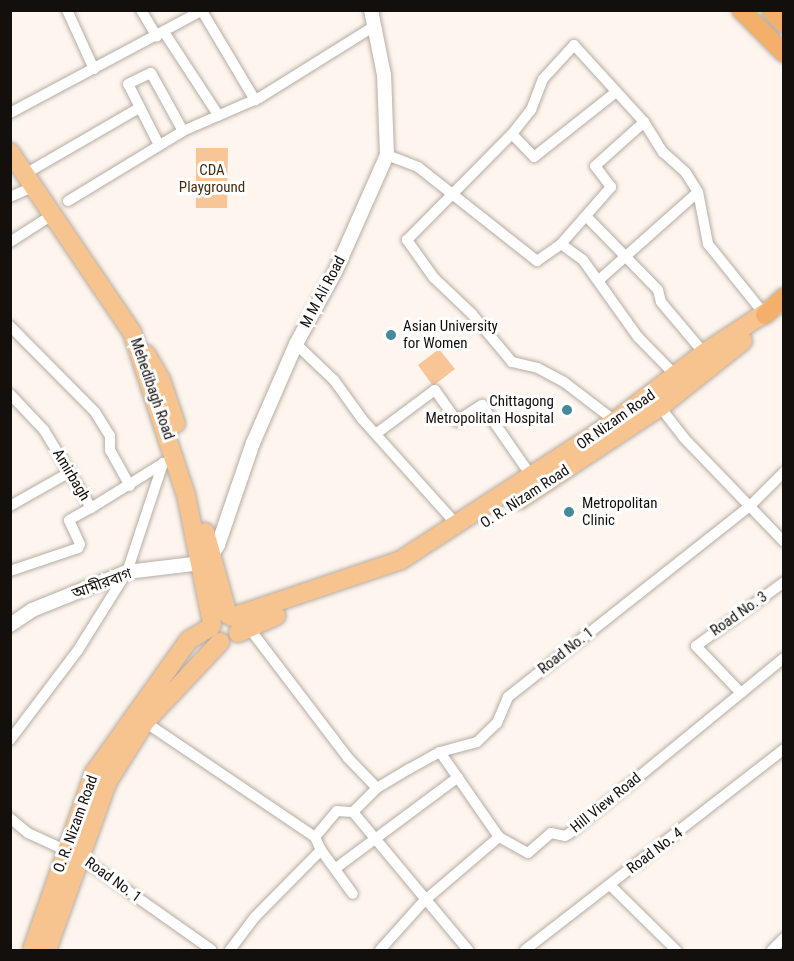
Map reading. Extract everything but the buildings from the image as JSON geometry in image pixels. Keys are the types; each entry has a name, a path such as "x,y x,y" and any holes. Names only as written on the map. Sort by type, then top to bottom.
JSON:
{"highway":[{"path":"741,10 783,53"},
{"path":"756,10 783,39"},
{"path":"771,10 783,24"},
{"path":"765,315 783,299"}],"main road":[{"name":"Mehedibagh Road","path":"10,152 132,332 169,459 229,625"},
{"name":"O. R. Nizam Road","path":"47,951 94,773 189,640 409,566 453,543 660,407 783,312"},
{"name":"OR Nizam Road","path":"229,625 401,560 532,477 677,377 704,353 765,315"},
{"path":"132,332 161,380 204,557"},
{"name":"O. R. Nizam Road","path":"32,951 73,854 107,783 145,722 229,625"}],"street":[{"path":"67,10 94,69"},
{"path":"141,10 219,116"},
{"name":"M M Ali Road","path":"204,557 296,344 336,270 387,155 384,75 371,10"},
{"path":"10,113 203,11 255,100"},
{"path":"68,201 183,131 255,100 374,27"},
{"path":"615,421 564,382 538,368 512,362 472,314 434,278 407,240 454,196 512,134 531,110 543,79 574,45 644,122 663,152 698,192 708,244 765,315"},
{"path":"159,145 127,86 151,73 183,131"},
{"path":"512,134 534,157 616,92"},
{"path":"10,197 29,180 139,108"},
{"path":"387,155 418,167 537,261 561,244 611,187 595,166 644,122"},
{"path":"598,280 698,192"},
{"path":"10,242 52,215"},
{"path":"586,216 623,257 658,290 661,303 704,353"},
{"path":"561,244 583,260 638,337 677,377"},
{"path":"10,326 95,412 110,436 110,450 130,486"},
{"path":"296,344 334,380 458,526"},
{"path":"377,433 435,390 457,421 482,405 532,477"},
{"name":"Amirbagh","path":"10,394 44,430 91,508 130,486 169,459"},
{"path":"660,407 684,438 783,542"},
{"path":"10,740 78,651 127,573 169,459"},
{"path":"10,506 70,472"},
{"name":"Road No. 1","path":"353,812 377,788 440,752 477,742 497,723 507,697 750,506 783,472"},
{"path":"10,571 78,549 80,544 69,520 91,508"},
{"name":"আমীরবাগ","path":"10,625 32,610 127,573 204,557"},
{"name":"Road No. 3","path":"741,693 696,646 783,582"},
{"path":"229,625 377,788"},
{"name":"Hill View Road","path":"499,837 528,853 551,832 565,836 783,658"},
{"path":"145,722 315,837 321,850 353,894"},
{"name":"Road No. 4","path":"525,951 783,749"},
{"path":"380,951 424,901 499,837 440,752"},
{"path":"336,868 458,777"},
{"path":"315,837 337,811 353,812 373,840 468,951"},
{"name":"Road No. 1","path":"10,818 28,833 73,854 212,951"},
{"path":"230,951 255,917 321,850"},
{"path":"610,885 676,951"},
{"path":"772,951 783,938"}],"green space":[{"name":"CDA Playground","path":"196,148 228,148 227,208 196,208"},
{"path":"439,349 455,369 433,386 418,365"}],"place":[{"name":"Asian University for Women","path":"391,335"},
{"name":"Chittagong Metropolitan Hospital","path":"567,410"},
{"name":"Metropolitan Clinic","path":"569,512"}]}
